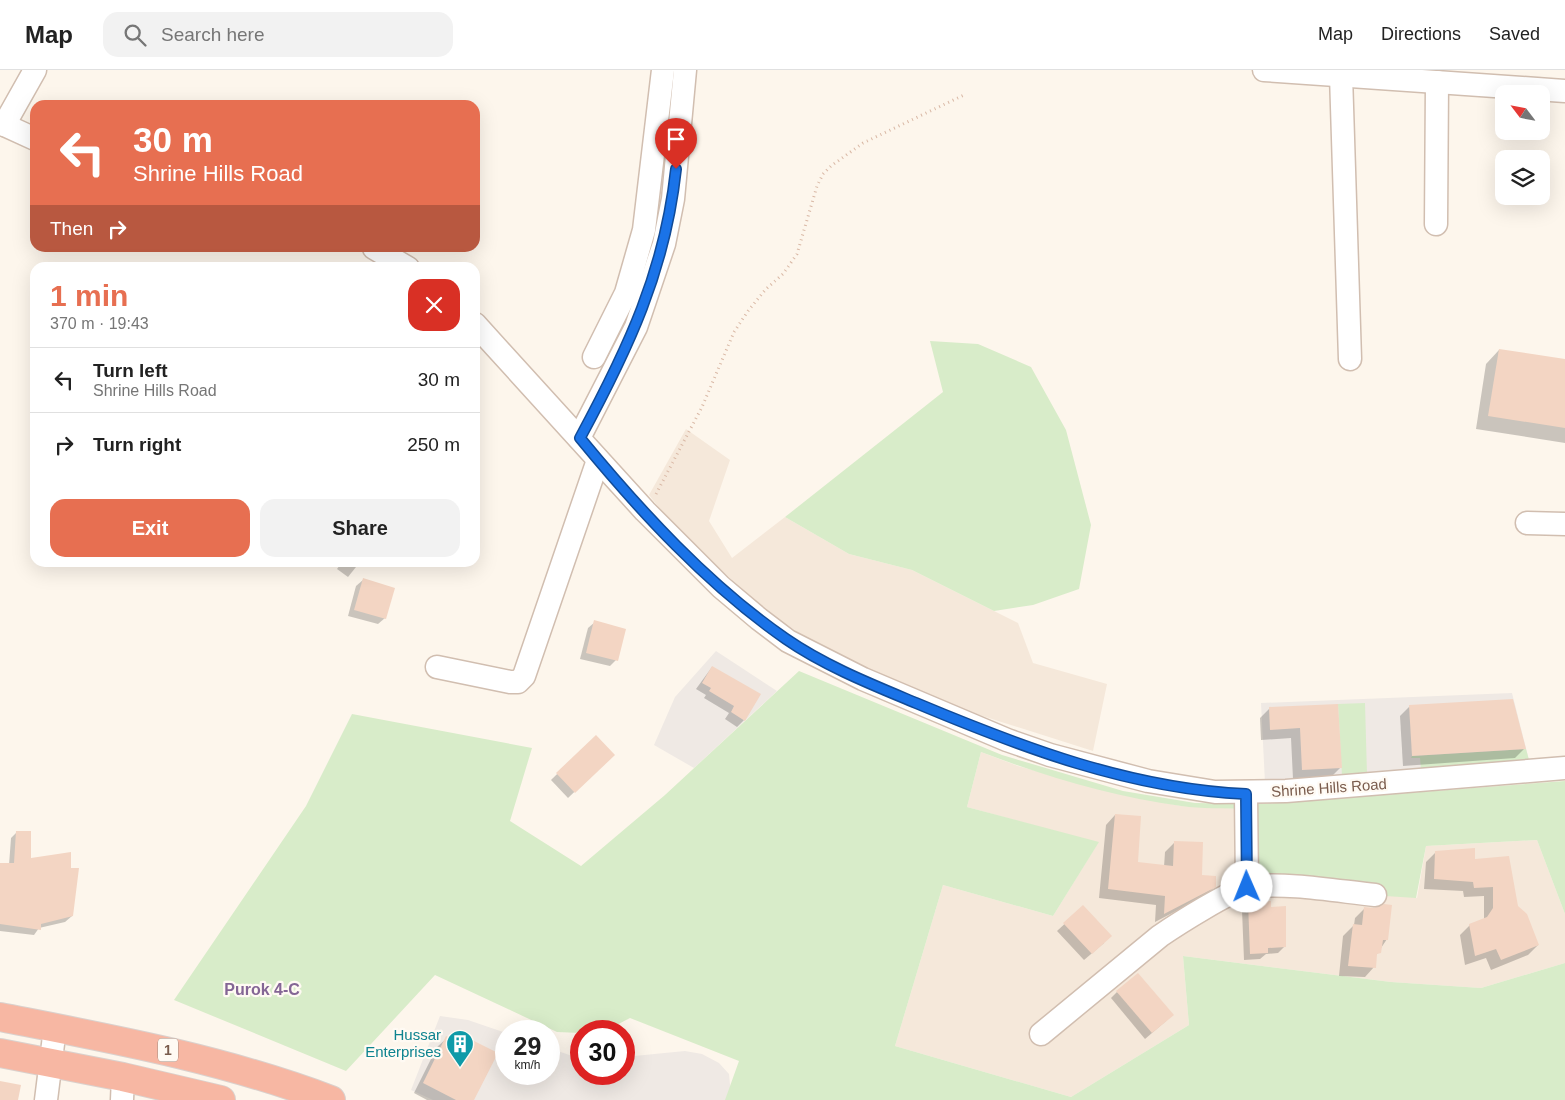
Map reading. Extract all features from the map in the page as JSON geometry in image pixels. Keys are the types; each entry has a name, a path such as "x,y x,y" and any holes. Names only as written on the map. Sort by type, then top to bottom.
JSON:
{"highway":[{"name":"1","path":"0,1017 176,1052 256,1074 331,1100"},
{"path":"0,1053 51,1064 122,1088 221,1100"}],"street":[{"path":"30,137 2,124 35,70"},
{"path":"594,357 626,293 644,230 663,70"},
{"path":"580,438 636,327 664,244 673,199 685,70"},
{"path":"1264,70 1565,91"},
{"path":"1340,75 1350,359"},
{"path":"1436,224 1437,82"},
{"path":"381,252 398,262"},
{"name":"Shrine Hills Road","path":"480,329 645,512 692,560 759,619 788,641 863,680 998,737 1050,755 1184,789 1246,794 1370,779 1565,768"},
{"path":"436,667 510,682 518,682 524,676 598,460"},
{"path":"1527,523 1565,524"},
{"path":"1246,794 1247,887"},
{"path":"1041,1034 1160,936 1178,924 1247,887 1307,888 1375,895"},
{"path":"46,1100 54,1028"}],"path":[{"path":"645,512 681,450 734,332 748,311 766,289 783,274 797,254 823,174 863,143 964,95"}],"shaded area":[{"path":"686,429 730,460 709,521 732,558 785,517 849,554 912,570 1018,623 1033,663 1107,684 1093,751 948,705 819,647 763,608 676,529 649,495"},
{"path":"716,651 777,691 694,768 654,745 675,697"},
{"path":"1512,693 1529,760 1265,783 1261,703"},
{"path":"981,752 1018,766 1124,795 1181,806 1246,809 1417,898 1426,846 1537,840 1565,914 1565,963 1481,988 1391,982 1183,956 1189,1025 1071,1097 895,1046 943,885 1053,916 1098,843 967,807"},
{"path":"440,1016 468,1020 495,1029 495,1085 560,1085 560,1052 570,1055 570,1085 635,1085 635,1056 685,1051 702,1054 719,1063 729,1074 731,1095 729,1100 433,1100 411,1090"}],"green space":[{"path":"930,341 978,344 1031,367 1066,430 1091,525 1079,589 1033,605 994,611 912,570 849,554 785,517 943,392"},
{"path":"799,671 1002,755 1123,791 1195,803 1262,804 1565,781 1565,914 1537,840 1426,846 1416,898 1247,887 1246,809 1189,807 1130,797 1054,777 981,752 967,807 1099,842 1053,916 943,885 895,1046 1071,1097 1189,1025 1183,956 1391,982 1481,988 1565,963 1565,1100 725,1100 739,1061 630,1018 626,1020 570,1020 570,1033 560,1032 560,1020 531,1020 435,975 346,1071 174,1000 306,806 352,714 532,748 510,821 581,866 665,795"},
{"path":"1365,703 1367,774 1342,776 1338,704"},
{"path":"1526,749 1529,760 1421,769 1420,758 1411,758 1412,756"}],"building":[{"path":"1499,349 1565,359 1565,428 1488,416"},
{"path":"363,578 395,588 386,619 354,610"},
{"path":"594,620 626,629 618,661 586,653"},
{"path":"712,666 761,694 745,721 731,712 734,706 709,691 711,688 702,683"},
{"path":"1513,699 1526,749 1412,756 1409,705"},
{"path":"1338,704 1342,768 1302,770 1300,728 1270,730 1269,707"},
{"path":"596,735 615,755 575,793 556,773"},
{"path":"1115,814 1141,816 1138,862 1173,866 1174,841 1203,842 1202,875 1216,876 1216,887 1164,914 1165,896 1108,889"},
{"path":"16,831 31,831 31,858 71,852 71,868 79,868 73,916 41,924 41,930 0,924 0,863 14,863"},
{"path":"1475,848 1475,859 1509,856 1518,906 1527,914 1539,945 1501,960 1496,949 1475,956 1469,924 1487,917 1493,908 1493,887 1474,888 1473,882 1434,879 1435,851"},
{"path":"1271,901 1271,907 1286,906 1286,947 1268,948 1268,953 1250,954 1248,902"},
{"path":"1384,904 1392,905 1388,940 1383,940 1381,953 1377,954 1376,968 1348,966 1353,924 1362,925 1364,907 1374,908"},
{"path":"1083,905 1112,936 1092,954 1063,923"},
{"path":"1138,973 1174,1015 1152,1033 1116,991"},
{"name":"Hussar Enterprises","path":"458,1033 495,1052 495,1059 474,1100 456,1100 423,1083 446,1036 455,1040"},
{"path":"0,1081 21,1085 18,1100 0,1100"}],"place":[{"name":"Hussar Enterprises","path":"460,1068"}],"district":[{"name":"Purok 4-C","path":"262,989"}],"route":[{"path":"676,169 673,199 664,244 651,286 636,327 609,384 580,438 620,486 685,553 721,587 788,641 863,680 1007,740 1050,755 1184,789 1246,794 1247,887"}]}
